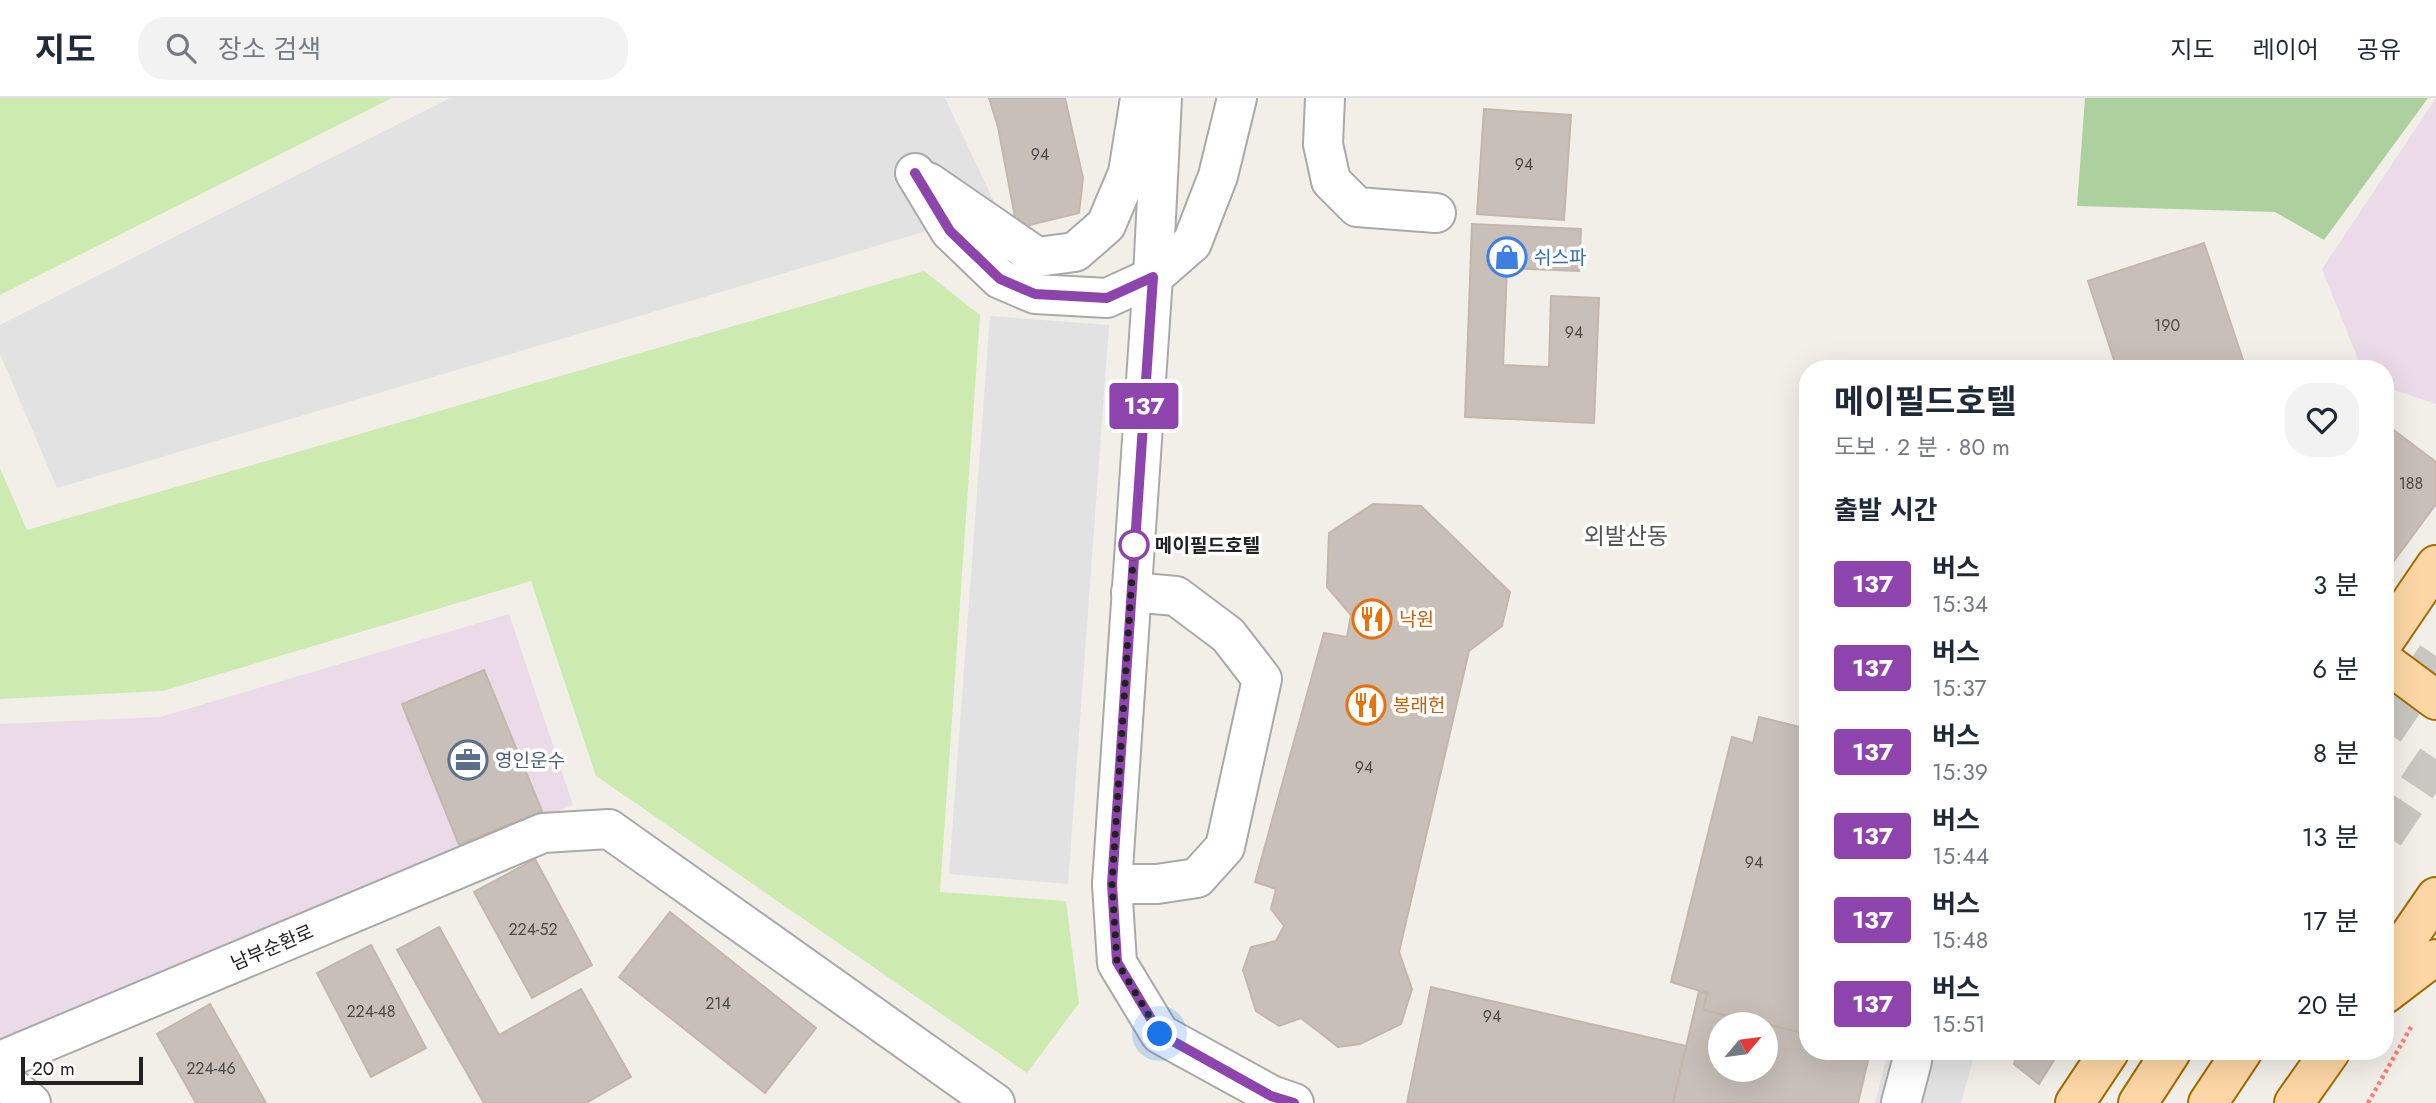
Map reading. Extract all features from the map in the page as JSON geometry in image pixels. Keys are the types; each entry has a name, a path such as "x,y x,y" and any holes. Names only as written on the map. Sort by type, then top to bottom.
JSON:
{"main road":[{"path":"2394,627 2436,565"},
{"path":"2394,669 2436,700"},
{"path":"2394,958 2436,897"},
{"path":"2394,986 2427,962 2436,959"},
{"path":"2075,1103 2104,1060"},
{"path":"2138,1103 2166,1060"},
{"path":"2208,1103 2237,1060"},
{"path":"2294,1103 2324,1060"}],"street":[{"path":"1142,98 1160,149"},
{"path":"1142,98 1128,173 1107,225 1075,251 1037,257 915,173 950,231 1000,279 1035,294 1107,298 1153,277 1192,243 1217,176 1237,98"},
{"path":"1162,98 1153,277 1112,884 1117,962 1160,1034 1271,1096 1294,1103"},
{"path":"1325,98 1323,144 1331,181 1357,206 1436,213"},
{"path":"1107,225 1153,277"},
{"path":"1112,884 1157,884 1196,878 1225,847 1262,679 1228,635 1176,596 1131,592"},
{"name":"남부순환로","path":"0,1061 544,833 610,830 995,1103"},
{"path":"1901,1103 1912,1060"},
{"path":"0,1077 31,1103"}],"path":[{"path":"2394,1057 2412,1025"},
{"path":"2368,1103 2392,1060"}],"shaded area":[{"path":"450,98 945,98 998,210 57,488 0,354 0,325"},
{"path":"2436,98 2436,404 2394,390 2394,360 2358,360 2322,269"},
{"path":"990,316 1109,325 1068,884 949,874"},
{"name":"영인운수","path":"509,614 573,805 0,1040 0,724 160,717"},
{"path":"1886,1060 1973,1060 1961,1103 1875,1103"}],"green space":[{"path":"0,98 392,98 0,295"},
{"path":"2085,98 2428,98 2324,240 2275,212 2077,206"},
{"path":"924,271 980,315 940,892 1066,901 1079,1003 1027,1073 596,776 531,581 163,691 0,699 0,468 27,530"}],"building":[{"path":"989,98 1065,98 1083,178 1079,213 1017,228 998,127"},
{"path":"1484,109 1571,115 1564,220 1477,214"},
{"path":"1472,224 1581,229 1579,271 1507,268 1503,365 1549,367 1551,296 1599,298 1594,423 1465,417"},
{"path":"2204,243 2243,360 2114,360 2088,281"},
{"path":"2394,430 2436,462 2436,504 2394,561"},
{"path":"1373,504 1421,506 1510,592 1502,626 1469,651 1399,952 1412,989 1401,1024 1360,1044 1338,1047 1301,1018 1279,1026 1256,1011 1243,970 1251,947 1276,941 1284,926 1271,909 1276,889 1255,882 1324,633 1347,637 1351,615 1327,587 1329,533"},
{"path":"484,670 542,811 459,845 402,704"},
{"path":"1759,717 1799,727 1799,1032 1778,1027 1778,1012 1703,1010 1707,993 1671,982 1732,737 1753,743"},
{"path":"535,859 592,965 532,998 474,892"},
{"path":"670,912 816,1028 765,1093 619,977"},
{"path":"439,927 499,1035 581,989 631,1077 586,1103 484,1103 397,950"},
{"path":"371,945 426,1048 371,1077 317,973"},
{"path":"1431,987 1686,1046 1673,1103 1407,1103"},
{"path":"1699,991 1707,993 1703,1010 1712,1012 1708,1012 1708,1082 1778,1082 1778,1027 1799,1032 1799,1060 1868,1060 1858,1103 1673,1103"},
{"path":"210,1004 266,1103 196,1103 157,1034"},
{"path":"2015,1060 2054,1060 2039,1084 2014,1064"}],"tunnel":[{"path":"2394,718 2436,656"},
{"path":"2394,822 2436,759"}],"bus line":[{"name":"137","path":"915,173 950,231 1000,279 1035,294 1107,298 1153,277 1112,884 1117,962 1160,1034 1271,1096 1294,1103"}],"place":[{"name":"쉬스파","path":"1507,257"},
{"name":"메이필드호텔","path":"1134,545"},
{"name":"낙원","path":"1372,619"},
{"name":"봉래헌","path":"1366,705"},
{"name":"영인운수","path":"468,760"}],"district":[{"name":"외발산동","path":"1626,536"}],"route":[{"path":"1134,545 1112,884 1117,962 1160,1034"}]}
